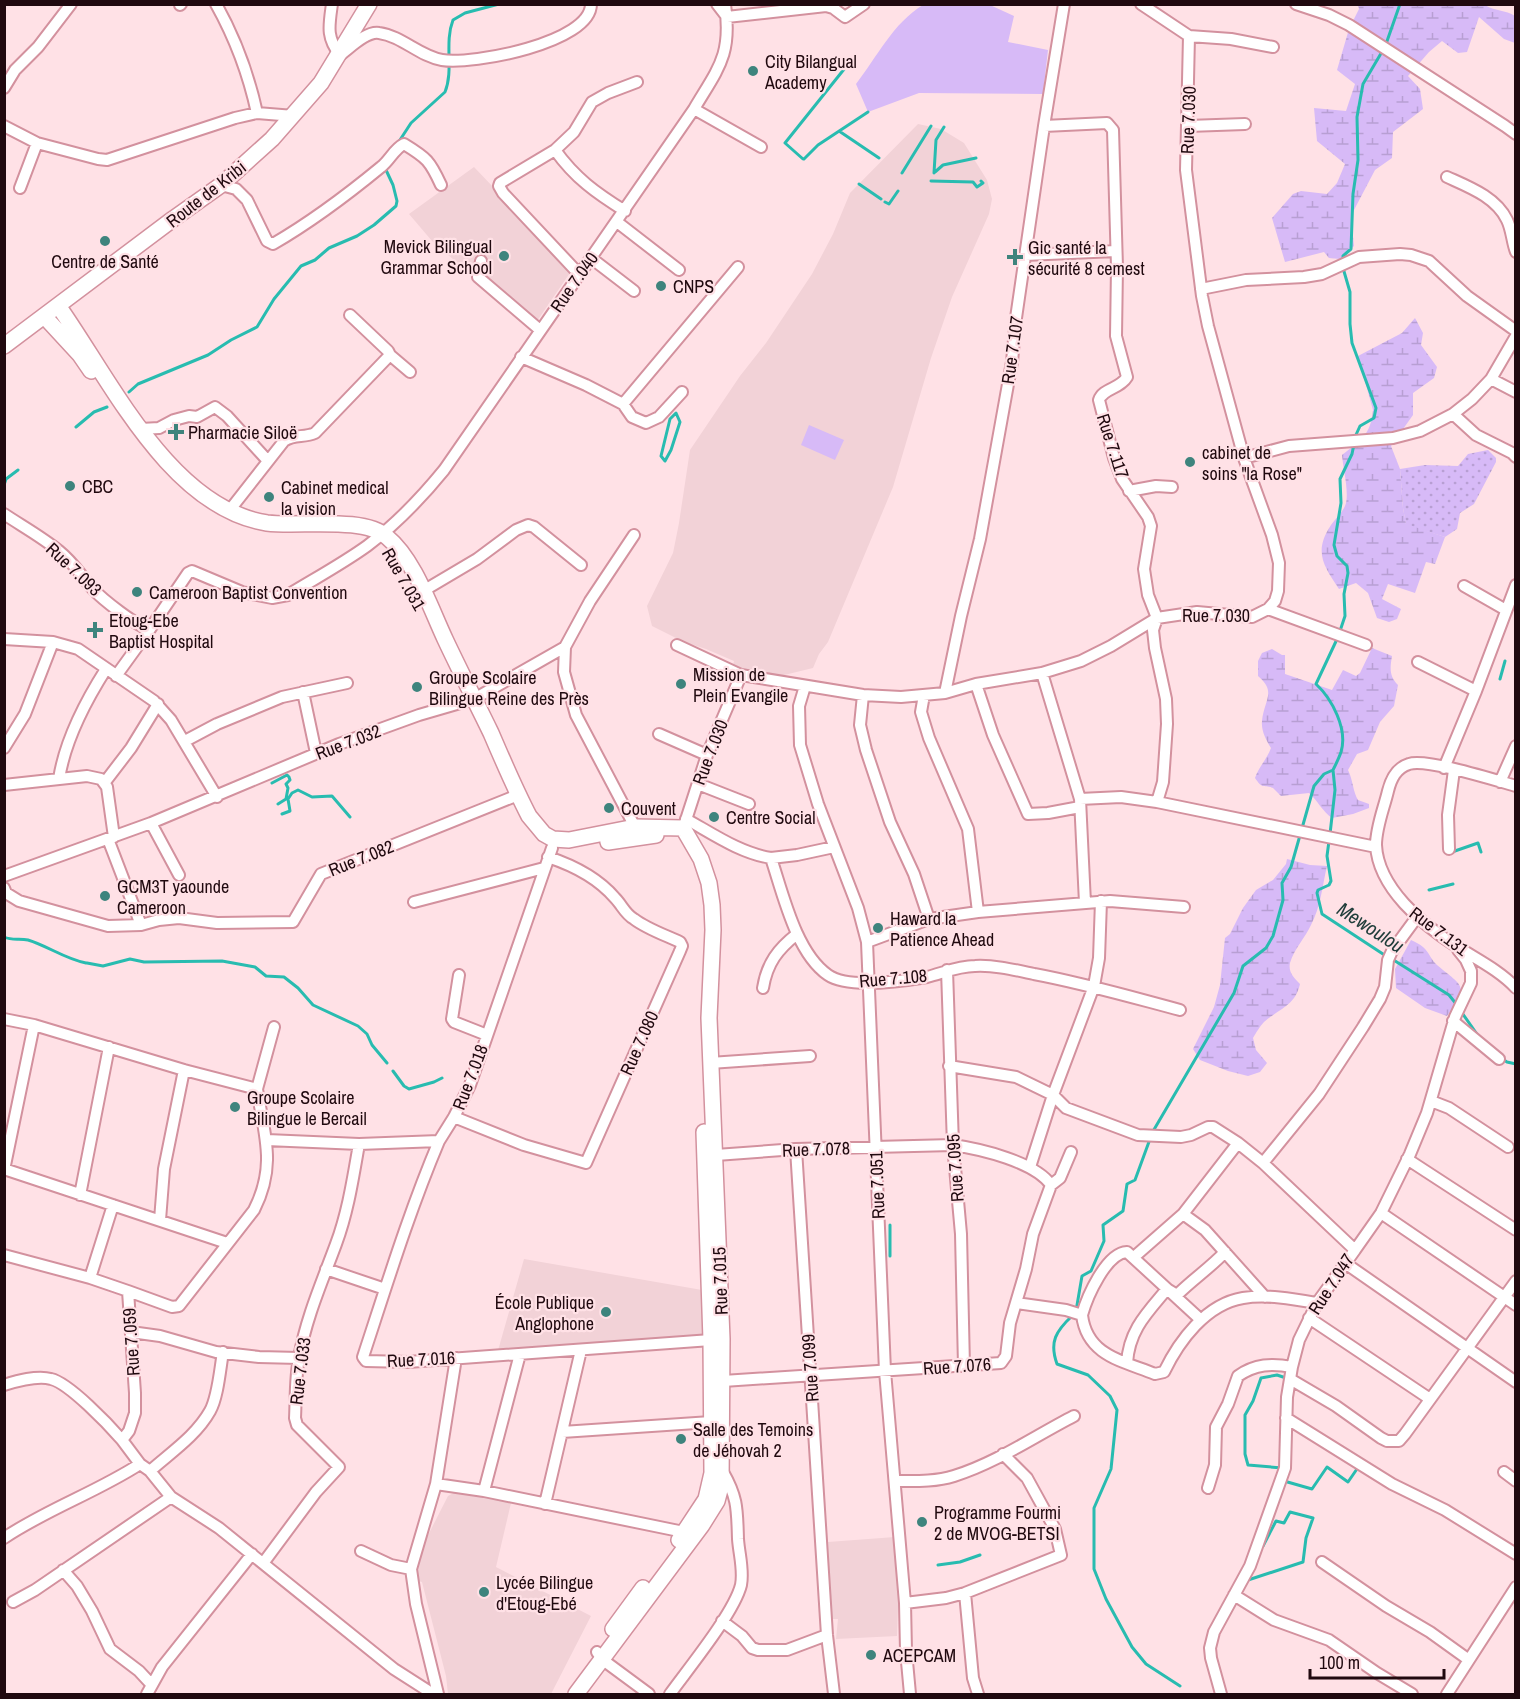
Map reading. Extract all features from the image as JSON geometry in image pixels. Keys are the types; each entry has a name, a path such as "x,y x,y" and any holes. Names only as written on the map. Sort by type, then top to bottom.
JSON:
{"main road":[{"name":"Route de Kribi","path":"4,346 173,219 221,186 272,139 321,83 369,4"},
{"name":"Rue 7.031","path":"58,307 117,401 168,473 199,500 220,513 259,528 314,534 380,535"},
{"name":"Rue 7.031","path":"44,316 80,355 174,469 209,500 229,512 268,523 364,526 400,551 423,591 525,823 540,841 548,858"},
{"name":"Rue 7.031","path":"380,535 404,573 529,816 544,834 553,839 569,840 635,827 684,828"},
{"path":"548,858 578,846 655,835 684,828"},
{"name":"Rue 7.015","path":"565,1695 600,1656 702,1525 717,1501 723,1472 723,1381 709,1018 713,930 711,895 701,859 684,828"},
{"name":"Rue 7.015","path":"576,1695 706,1499 712,1473 711,1340 701,1028 704,901 699,872 684,828"}],"street":[{"path":"4,88 15,70 38,46 71,4"},
{"path":"216,4 241,60 257,113"},
{"path":"332,4 329,33 331,43 340,55 368,35 379,33 397,39 432,57 444,60 463,60 532,48 582,23 589,16 591,4"},
{"path":"717,4 727,17 826,6 845,17 864,4"},
{"name":"Rue 7.040","path":"380,535 444,470 520,357 625,211 694,109 725,55 728,33 725,4"},
{"name":"Rue 7.107","path":"945,693 982,529 1011,362 1044,126 1064,4"},
{"path":"1141,4 1189,36 1231,39 1273,47"},
{"path":"1296,4 1329,15 1349,25 1515,134"},
{"name":"Rue 7.030","path":"684,828 707,756 741,675 863,695 901,697 945,693 976,684 1042,673 1081,661 1157,618 1197,612 1252,617 1268,609 1275,601 1278,591 1279,563 1272,536 1244,458 1208,326 1201,289 1186,170 1189,36"},
{"path":"579,274 499,186 500,183 555,150 574,132 592,102 614,90 637,82"},
{"path":"694,109 761,147"},
{"path":"4,126 37,143 107,160 178,135 257,113 294,116"},
{"name":"Rue 7.117","path":"1044,126 1107,123 1113,130 1116,336 1126,377 1123,383 1101,394 1099,400 1114,458 1129,491 1150,521 1151,526 1144,568 1148,595 1157,618 1153,630 1166,699 1167,724 1163,782 1157,802"},
{"path":"1188,126 1245,124"},
{"path":"20,188 37,143"},
{"path":"221,186 236,189 247,200 267,241 273,244 332,205 383,165 398,147 404,144 431,163 441,185"},
{"path":"555,150 571,172 603,198 625,211"},
{"path":"1447,177 1482,194 1499,207 1508,221 1515,252"},
{"path":"617,222 679,270"},
{"path":"1025,255 1116,250"},
{"path":"1201,289 1246,280 1313,276 1334,270 1359,257 1400,254 1415,256 1429,261 1467,296 1515,334 1491,379 1453,414 1420,431 1388,439 1289,446 1244,458"},
{"path":"591,258 634,291"},
{"path":"481,261 478,277 540,330"},
{"path":"623,404 738,267"},
{"path":"350,315 410,372"},
{"path":"229,512 284,441 291,436 315,434 390,355"},
{"path":"520,357 586,385 623,404 632,417 646,423 659,417 682,392"},
{"path":"1491,379 1515,392"},
{"path":"141,429 159,428 174,420 189,416 197,417 215,407 227,416 268,461"},
{"path":"1453,414 1469,430 1512,453 1515,457"},
{"path":"1129,491 1155,486 1172,487"},
{"name":"Rue 7.093","path":"4,514 57,549 77,568 93,590 129,620 150,629"},
{"path":"423,591 477,559 516,530 528,525 534,527 581,565"},
{"path":"116,676 188,573 192,571 242,592 279,598 288,595 380,535"},
{"path":"634,535 590,601 565,647 564,672 576,715 635,827"},
{"path":"1449,849 1449,769 1515,585"},
{"path":"1464,586 1506,610"},
{"path":"1268,609 1366,645"},
{"path":"4,639 53,642 78,650 158,704 185,741 217,797"},
{"path":"4,748 25,714 53,642"},
{"path":"677,645 741,675"},
{"name":"Rue 7.032","path":"4,876 217,797 316,753 419,715 470,700 565,647"},
{"path":"1418,662 1476,691"},
{"path":"59,779 61,764 74,728 106,669"},
{"path":"1042,673 1080,803 1085,903"},
{"path":"185,741 217,723 282,697 348,683"},
{"path":"976,684 993,735 1028,814 1048,813 1080,803 1121,797 1157,802 1376,847"},
{"name":"Rue 7.051","path":"805,686 798,706 800,746 810,781 858,908 867,942 885,1371 905,1603 910,1695"},
{"path":"303,692 316,753"},
{"path":"863,695 860,724 866,750 890,822 914,874 928,919"},
{"path":"924,695 921,712 928,738 968,829 978,912"},
{"path":"4,888 6,893 19,901 108,926 141,925 111,838 105,782 131,748 158,704"},
{"path":"659,734 707,756"},
{"path":"1500,782 1515,746"},
{"name":"Rue 7.131","path":"1515,786 1419,762 1402,766 1390,783 1377,834 1376,847 1384,874 1405,905 1456,946 1481,961 1515,988"},
{"path":"4,784 87,776 105,782"},
{"path":"698,784 750,804"},
{"name":"Rue 7.082","path":"141,925 179,918 217,923 294,922 321,874 513,797"},
{"path":"150,823 179,875"},
{"path":"684,828 759,856 771,858 797,855 834,846"},
{"path":"414,902 548,858"},
{"name":"Rue 7.018","path":"439,1142 470,1085 548,858"},
{"name":"Rue 7.080","path":"454,1117 524,1145 586,1163 682,946 680,942 633,919 614,896 572,865 548,858"},
{"name":"Rue 7.108","path":"771,858 797,934 806,950 829,976 850,982 869,982 925,977 947,970 977,966 1005,968 1094,986 1180,1010"},
{"path":"867,942 928,919 978,912 1110,901 1184,907"},
{"path":"1030,1167 1053,1095 1094,986 1100,958 1101,902"},
{"path":"1263,1163 1319,1094 1363,1027 1385,987 1388,960 1392,951 1417,916"},
{"path":"763,988 765,974 774,955 797,934"},
{"path":"1355,1250 1381,1213 1407,1159 1431,1101 1453,1021 1471,983 1471,971 1456,946"},
{"name":"Rue 7.095","path":"947,970 964,1366"},
{"path":"459,975 452,1019 454,1022 487,1035"},
{"path":"4,1018 257,1089 274,1027"},
{"path":"1453,1021 1499,1059"},
{"path":"33,1025 5,1169 227,1243"},
{"path":"80,1195 109,1047"},
{"path":"710,1063 810,1056"},
{"name":"Rue 7.047","path":"950,1066 1016,1077 1053,1095 1066,1108 1138,1135 1181,1137 1213,1127 1263,1163 1355,1250 1317,1303 1299,1340 1290,1379 1283,1476 1250,1566 1214,1632 1210,1648 1221,1695"},
{"path":"160,1220 164,1169 184,1070"},
{"name":"Rue 7.059","path":"122,1440 129,1431 135,1413 128,1291 172,1307 179,1306 254,1210 260,1199 267,1173 267,1140 257,1089"},
{"path":"1431,1101 1449,1108 1508,1147"},
{"path":"267,1140 359,1144 439,1142"},
{"name":"Rue 7.016","path":"439,1142 417,1194 363,1357 364,1360 408,1362 711,1340"},
{"path":"1134,1257 1183,1214 1238,1143"},
{"name":"Rue 7.033","path":"264,1562 316,1492 339,1467 297,1425 295,1418 299,1358 314,1302 337,1242 359,1144"},
{"name":"Rue 7.078","path":"716,1155 796,1149 953,1145 1030,1167 1046,1178 1051,1185"},
{"name":"Rue 7.099","path":"796,1149 827,1635 834,1695"},
{"name":"Rue 7.076","path":"723,1381 997,1364 1005,1359 1010,1323 1033,1234 1051,1185 1060,1178 1071,1152"},
{"path":"1407,1159 1515,1230"},
{"path":"90,1278 113,1205"},
{"path":"1381,1213 1515,1305"},
{"path":"1183,1214 1205,1230 1265,1297"},
{"path":"1202,1320 1127,1252 1123,1252 1107,1266 1094,1283 1082,1315 1089,1336 1101,1351 1155,1374 1164,1372 1178,1345 1202,1320 1236,1300 1265,1297 1317,1303"},
{"path":"1167,1289 1177,1295 1196,1276 1209,1270 1225,1252"},
{"path":"4,1255 90,1278 128,1291"},
{"path":"1345,1263 1515,1382"},
{"path":"326,1269 385,1289"},
{"path":"1290,1379 1319,1395 1387,1441 1399,1441 1515,1281"},
{"path":"1127,1363 1128,1346 1132,1334 1167,1289"},
{"path":"1016,1303 1066,1310 1082,1315"},
{"path":"1309,1318 1431,1399"},
{"path":"131,1332 160,1336 223,1352 259,1357 299,1358"},
{"path":"545,1504 581,1350"},
{"path":"150,1471 185,1441 211,1410 223,1352"},
{"path":"484,1491 520,1354"},
{"path":"438,1695 416,1604 411,1569 436,1484 456,1358"},
{"path":"1208,1488 1215,1465 1216,1427 1228,1404 1238,1376 1257,1366 1277,1364 1292,1367"},
{"path":"4,1385 51,1378 78,1397 122,1440 140,1464 150,1471 171,1497 219,1528 264,1562 394,1669 433,1695"},
{"path":"895,1480 926,1480 953,1476 1003,1454 1074,1416"},
{"path":"1286,1418 1392,1484 1445,1510 1515,1554"},
{"path":"562,1432 711,1422"},
{"path":"905,1603 946,1598 965,1593 1061,1555 1055,1529 1027,1478 1003,1454"},
{"path":"4,1539 36,1520 112,1482 140,1464"},
{"path":"670,1695 722,1621 741,1584 742,1569 735,1498 723,1472"},
{"path":"1504,1472 1515,1481"},
{"path":"436,1484 484,1491 684,1532"},
{"path":"13,1602 35,1590 171,1497"},
{"path":"361,1551 392,1565 411,1569"},
{"path":"149,1690 162,1667 252,1554"},
{"path":"1322,1562 1386,1606 1431,1632 1469,1660"},
{"path":"63,1570 77,1586 92,1611 110,1649 139,1671 149,1690"},
{"path":"1448,1695 1515,1587"},
{"path":"965,1593 973,1678 978,1695"},
{"path":"1234,1595 1274,1620 1329,1640 1412,1695"},
{"path":"722,1621 742,1636 747,1645 758,1650 787,1650 827,1635"},
{"path":"600,1656 649,1695"}],"shaded area":[{"path":"918,124 941,129 964,143 987,180 992,199 989,214 952,297 931,358 893,487 828,642 813,668 780,676 732,669 734,661 684,642 652,626 647,606 673,553 690,450 812,274 833,234 850,193"},
{"name":"Mevick Bilingual Grammar School","path":"474,167 572,270 535,324 500,300 432,241 409,214"},
{"name":"École Publique Anglophone","path":"524,1259 702,1290 705,1334 497,1354"},
{"name":"Lycée Bilingue d'Etoug-Ebé","path":"459,1490 511,1503 496,1567 591,1616 551,1694 448,1694 446,1676 422,1582 418,1581 418,1566 421,1549 448,1496"},
{"path":"895,1537 899,1579 897,1636 836,1639 838,1619 829,1619 828,1542"}],"green space":[{"path":"923,5 990,5 1014,16 1008,42 1048,50 1043,94 919,93 868,112 856,84 894,31 912,12"},
{"path":"1358,5 1485,5 1515,16 1515,43 1504,39 1479,17 1467,52 1458,53 1442,41 1429,52 1408,76 1420,89 1423,109 1393,132 1392,158 1375,170 1351,218 1354,246 1340,259 1329,258 1324,252 1285,262 1272,218 1293,194 1301,191 1327,194 1337,183 1345,164 1317,141 1314,108 1346,111 1355,84 1337,70 1349,29 1359,9"},
{"path":"1415,318 1423,333 1421,345 1437,367 1434,378 1413,393 1413,415 1391,446 1400,469 1406,524 1445,537 1435,564 1426,562 1415,593 1388,584 1382,599 1401,609 1397,619 1389,622 1377,618 1368,593 1356,583 1339,589 1325,566 1322,551 1326,535 1344,509 1346,501 1347,488 1342,455 1363,437 1372,419 1373,410 1358,356 1402,333"},
{"path":"809,425 844,440 835,460 801,445"},
{"path":"1488,450 1496,458 1496,462 1474,504 1460,513 1457,529 1445,537 1406,525 1400,469 1425,465 1458,466 1468,454"},
{"path":"1372,648 1392,656 1391,672 1398,685 1394,706 1380,722 1368,750 1357,754 1348,770 1358,800 1369,804 1369,808 1332,818 1309,793 1281,796 1273,788 1260,784 1255,778 1271,748 1262,725 1268,692 1264,682 1258,676 1258,661 1262,653 1272,649 1285,655 1285,674 1332,690 1343,670 1356,676 1360,673"},
{"path":"1287,859 1310,865 1327,866 1314,918 1290,963 1291,972 1300,984 1298,991 1291,1002 1264,1022 1253,1038 1256,1050 1267,1063 1260,1072 1248,1076 1200,1060 1193,1049 1214,1007 1220,985 1225,938 1230,934 1243,908 1256,890 1273,880 1286,864"},
{"path":"1411,940 1423,947 1435,963 1460,987 1459,998 1447,1016 1425,1008 1396,988 1395,969"}],"waterway":[{"path":"398,143 411,123 445,92 448,84 449,38 453,20 465,13 499,4"},
{"path":"1386,44 1400,4"},
{"path":"1343,262 1343,256 1351,249 1353,194 1358,160 1357,117 1363,84 1383,50"},
{"path":"803,159 785,143 845,68"},
{"path":"804,159 818,145 868,112"},
{"path":"902,173 931,126"},
{"path":"934,173 936,140 944,127"},
{"path":"839,131 879,158"},
{"path":"935,172 943,165 976,158"},
{"path":"129,392 138,384 208,355 257,327 274,299 301,266 315,260 329,248 357,236 396,206 397,201 386,170 387,165"},
{"path":"931,181 973,182 977,187 983,183 981,181"},
{"path":"859,184 881,199"},
{"path":"885,202 889,204 898,191"},
{"path":"1343,268 1350,292 1352,343 1376,408 1374,418 1360,426 1355,437"},
{"path":"76,427 94,412 107,407"},
{"path":"676,413 680,422 665,461 661,456 670,419 676,413"},
{"path":"1340,631 1345,616 1344,594 1348,573 1347,566 1337,556 1334,545 1341,503 1340,479 1352,454 1354,444"},
{"path":"4,485 6,479 18,470"},
{"path":"1152,1133 1234,993 1243,966 1266,948 1273,936 1283,900 1282,883 1291,867 1314,786 1324,774 1333,770 1343,743 1340,724 1333,706 1316,684 1338,637"},
{"path":"1500,679 1505,661"},
{"name":"Mewoulou","path":"1330,834 1335,790 1333,770"},
{"path":"272,783 287,775 290,780 286,784 288,788 286,799 278,804"},
{"path":"282,814 290,811 288,799 298,790 312,797 332,796 350,817"},
{"name":"Mewoulou","path":"1329,841 1327,856 1331,881 1317,893 1322,914 1386,956"},
{"path":"1452,852 1478,843 1481,852"},
{"path":"1429,890 1453,884"},
{"path":"4,937 28,940 71,959 86,963"},
{"path":"87,963 103,966 130,959 144,962 222,961 255,967 266,976 284,977 298,988 313,1005 358,1026 367,1034 372,1045 387,1063"},
{"name":"Mewoulou","path":"1392,959 1449,995 1457,1005"},
{"name":"Mewoulou","path":"1460,1010 1479,1037"},
{"name":"Mewoulou","path":"1501,1058 1516,1064"},
{"path":"393,1071 409,1089 442,1078"},
{"path":"1076,1311 1082,1276 1091,1271 1104,1241 1103,1225 1123,1211 1127,1184 1135,1180 1150,1139"},
{"path":"890,1225 890,1256"},
{"path":"1072,1316 1058,1332 1054,1343 1057,1364 1088,1375 1110,1396 1117,1410 1111,1469 1094,1508 1094,1569 1106,1599 1132,1647 1146,1664 1180,1686"},
{"path":"1282,1468 1248,1465 1245,1454 1245,1415 1261,1378 1277,1375 1286,1378"},
{"path":"1284,1481 1312,1489 1327,1467 1348,1482 1359,1466"},
{"path":"1248,1580 1303,1562 1306,1538 1313,1518 1290,1512 1284,1523 1276,1521 1263,1546"},
{"path":"938,1565 960,1562 980,1555"}],"place":[{"name":"City Bilangual Academy","path":"753,71"},
{"name":"Centre de Santé","path":"105,241"},
{"name":"Mevick Bilingual Grammar School","path":"504,256"},
{"name":"Gic santé la sécurité 8 cemest","path":"1015,257"},
{"name":"CNPS","path":"661,286"},
{"name":"Pharmacie Siloë","path":"176,432"},
{"name":"cabinet de soins \"la Rose\"","path":"1190,462"},
{"name":"CBC","path":"70,486"},
{"name":"Cabinet medical la vision","path":"269,497"},
{"name":"Cameroon Baptist Convention","path":"137,592"},
{"name":"Etoug-Ebe Baptist Hospital","path":"95,630"},
{"name":"Mission de Plein Evangile","path":"681,684"},
{"name":"Groupe Scolaire Bilingue Reine des Près","path":"417,687"},
{"name":"Couvent","path":"609,808"},
{"name":"Centre Social","path":"714,817"},
{"name":"GCM3T yaounde Cameroon","path":"105,896"},
{"name":"Haward la Patience Ahead","path":"878,928"},
{"name":"Groupe Scolaire Bilingue le Bercail","path":"235,1107"},
{"name":"École Publique Anglophone","path":"606,1312"},
{"name":"Salle des Temoins de Jéhovah 2","path":"681,1439"},
{"name":"Programme Fourmi 2 de MVOG-BETSI","path":"922,1522"},
{"name":"Lycée Bilingue d'Etoug-Ebé","path":"484,1592"},
{"name":"ACEPCAM","path":"871,1655"}]}
